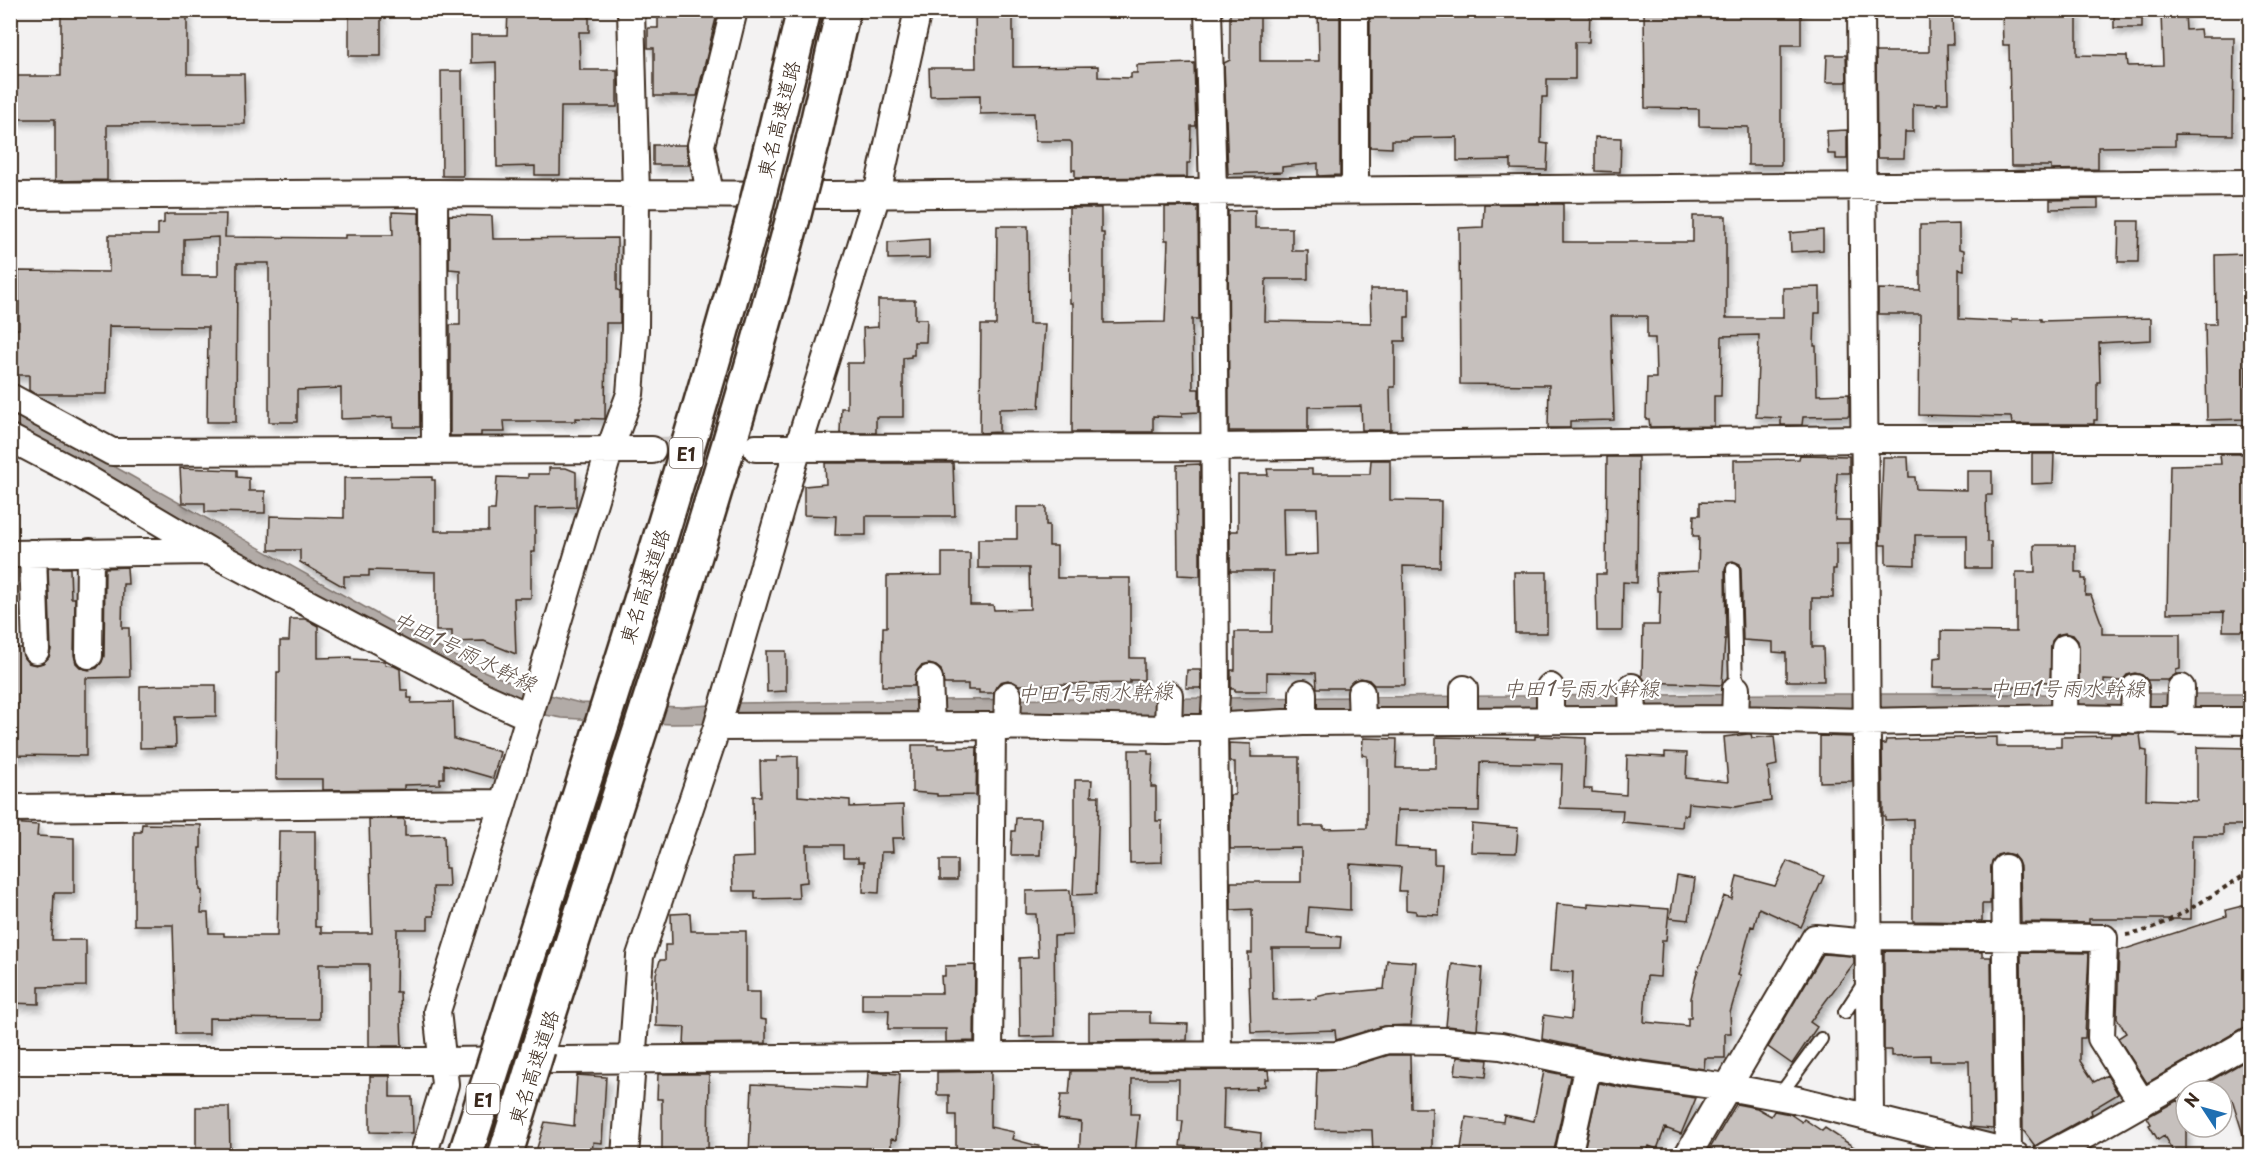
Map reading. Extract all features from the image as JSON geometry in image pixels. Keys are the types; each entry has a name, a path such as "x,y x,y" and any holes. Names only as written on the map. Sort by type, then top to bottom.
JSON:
{"highway":[{"name":"東名高速道路","path":"465,1155 717,352 753,218 804,10"},
{"name":"東名高速道路","path":"505,1155 728,449 793,218 843,10"}],"street":[{"path":"423,1155 445,1084 437,1011 503,803 610,449 630,394 635,330 636,195 631,10"},
{"path":"710,194 701,146 734,10"},
{"path":"626,1155 640,956 717,727 798,448 876,194 918,10"},
{"path":"1208,10 1213,191 1218,1055"},
{"path":"1355,10 1355,190"},
{"path":"1861,10 1870,1118"},
{"path":"10,196 434,193 876,194 2250,183"},
{"path":"434,193 435,452"},
{"path":"10,397 112,452 652,450"},
{"path":"10,438 79,474 209,551 485,697 531,706"},
{"path":"756,448 1213,447 1864,439 2250,440"},
{"path":"36,650 22,554 209,551"},
{"path":"89,655 90,552"},
{"path":"2064,718 2065,648"},
{"path":"2134,720 2135,688"},
{"path":"2180,721 2181,688"},
{"path":"717,727 930,705 1004,716 1303,709 1736,705 1865,722 2064,718 2250,721"},
{"path":"989,1056 1004,716"},
{"path":"10,808 503,803"},
{"path":"10,1061 442,1061 1338,1055 1387,1040 1447,1041 1501,1046 1631,1074 1779,1096 2012,1154 2005,868"},
{"path":"1687,1155 1815,938 2104,938 2101,1038 2142,1103"},
{"path":"2046,1155 2250,1041"},
{"path":"1568,1155 1588,1065"}],"lane":[{"path":"1733,569 1736,705"},
{"path":"1845,1012 1868,978"},
{"path":"1779,1096 1821,1039"}],"path":[{"path":"2104,938 2139,934 2250,872"}],"shaded area":[{"path":"10,411 481,670 527,689 580,703 682,707 739,703 936,700 1788,694 2250,694 2250,711 671,724 562,718 540,714 11,433"}],"building":[{"path":"61,10 187,10 187,74 244,74 245,124 107,125 107,180 55,181 55,119 10,119 10,76 61,76"},
{"path":"349,10 381,10 381,56 349,56"},
{"path":"508,10 589,10 589,32 579,32 580,70 617,70 617,107 561,107 560,175 535,175 535,166 497,167 496,62 471,63 471,35 507,35"},
{"path":"658,10 718,10 697,96 654,96 654,48 648,48 648,28 658,28"},
{"path":"975,10 1013,10 1013,67 1098,66 1098,77 1131,78 1131,73 1137,73 1137,65 1194,63 1196,126 1191,126 1190,163 1187,163 1187,177 1075,178 1075,170 1072,170 1072,143 1070,141 1035,141 1034,113 980,114 980,95 930,96 929,68 976,68"},
{"path":"1230,10 1260,10 1260,61 1319,61 1318,10 1340,10 1340,175 1318,176 1318,163 1282,167 1282,172 1228,174 1224,63 1230,60"},
{"path":"1370,10 1590,10 1589,42 1575,42 1575,79 1547,79 1547,97 1542,97 1541,143 1548,144 1547,170 1511,169 1511,160 1457,161 1457,137 1409,138 1409,140 1392,140 1392,148 1370,147"},
{"path":"1644,10 1801,10 1801,45 1781,45 1781,165 1748,165 1748,127 1699,126 1699,109 1645,108"},
{"path":"2002,10 2077,10 2077,55 2127,56 2128,66 2163,65 2161,14 2185,13 2186,30 2200,29 2201,37 2234,37 2233,135 2175,134 2175,146 2098,147 2098,169 2051,170 2051,166 2011,166 2009,45 2003,45"},
{"path":"2114,10 2142,10 2142,28 2114,28"},
{"path":"1952,15 1953,44 1947,44 1948,103 1913,104 1913,132 1905,132 1904,158 1877,158 1876,52 1929,52 1929,16"},
{"path":"1827,55 1846,55 1847,82 1826,82"},
{"path":"441,71 462,71 463,176 442,176"},
{"path":"1847,130 1847,159 1836,159 1836,154 1828,154 1827,131"},
{"path":"1595,137 1621,138 1620,172 1595,171"},
{"path":"653,145 686,145 689,165 653,165"},
{"path":"2098,199 2098,208 2050,209 2050,200"},
{"path":"1484,204 1563,204 1563,242 1693,242 1693,216 1726,216 1726,318 1783,318 1783,288 1820,287 1820,313 1815,313 1814,346 1816,346 1817,395 1849,394 1849,416 1803,417 1802,425 1781,425 1781,418 1756,417 1759,335 1722,336 1721,396 1714,396 1714,426 1650,427 1649,419 1646,419 1647,378 1656,378 1655,338 1647,338 1647,316 1611,316 1614,420 1570,421 1570,428 1548,428 1549,385 1460,384 1459,228 1483,227"},
{"path":"1165,207 1198,207 1199,319 1192,319 1193,389 1199,389 1199,412 1182,413 1182,417 1153,416 1153,432 1072,432 1073,303 1070,303 1069,208 1101,208 1101,233 1104,233 1104,323 1165,322 1168,240 1165,240"},
{"path":"1255,210 1255,228 1292,228 1292,251 1308,251 1308,279 1266,279 1265,321 1371,323 1370,289 1409,289 1409,317 1405,317 1405,341 1395,341 1395,387 1390,387 1391,430 1362,430 1361,406 1308,407 1308,431 1229,431 1228,211"},
{"path":"392,212 419,213 420,427 393,427 393,417 341,419 341,388 297,390 297,422 269,422 269,263 237,263 236,422 207,422 208,327 109,326 107,394 35,394 29,390 29,375 10,375 10,329 19,329 19,271 109,272 109,235 158,235 158,224 164,223 164,215 169,214 226,214 225,237 345,238 345,235 393,235","holes":["218,237 218,276 184,276 184,239"]},
{"path":"449,215 492,216 493,239 617,238 617,290 620,291 620,323 606,323 605,419 504,421 505,432 481,432 481,436 450,436 450,325 460,325 460,270 449,269"},
{"path":"2119,221 2139,221 2138,262 2118,262"},
{"path":"1959,224 1959,249 1964,250 1964,270 1959,269 1959,319 2012,322 2012,319 2041,319 2041,321 2151,318 2151,340 2099,343 2100,382 2097,382 2097,420 2094,420 2094,424 2012,424 2011,417 1919,415 1920,314 1878,314 1878,289 1920,290 1920,225"},
{"path":"997,226 1028,226 1029,324 1045,324 1039,408 999,409 999,432 980,433 981,325 996,325"},
{"path":"1823,230 1823,250 1791,252 1790,233"},
{"path":"929,239 929,258 888,259 888,242"},
{"path":"2245,254 2246,419 2207,420 2205,324 2216,324 2215,255"},
{"path":"878,300 915,300 915,319 927,319 926,342 914,342 914,355 903,358 903,417 876,417 876,433 840,433 841,408 847,408 847,363 864,363 863,328 878,327"},
{"path":"2032,454 2054,454 2053,483 2032,484"},
{"path":"2220,454 2250,454 2250,631 2223,631 2224,612 2167,613 2170,465 2221,464"},
{"path":"1800,455 1849,456 1849,473 1837,473 1835,520 1850,520 1850,543 1836,543 1833,598 1812,598 1812,647 1823,647 1824,681 1786,681 1786,653 1773,652 1773,642 1743,640 1741,569 1740,564 1733,561 1728,562 1725,569 1726,639 1722,685 1646,682 1642,677 1643,625 1659,625 1660,591 1657,591 1656,573 1698,571 1699,536 1693,536 1694,515 1700,515 1700,502 1734,503 1734,460 1799,459"},
{"path":"1607,457 1638,457 1637,583 1623,582 1622,631 1597,631 1596,574 1606,574"},
{"path":"1883,457 1908,457 1909,477 1915,477 1916,489 1967,490 1967,471 1992,471 1992,495 1986,495 1987,542 1991,542 1991,568 1967,568 1967,535 1915,535 1915,565 1886,564 1886,545 1880,545"},
{"path":"1371,460 1390,460 1390,500 1441,501 1440,567 1403,566 1405,685 1374,685 1369,680 1361,678 1353,681 1347,688 1317,688 1316,673 1267,672 1267,691 1231,689 1231,670 1235,670 1235,632 1272,632 1273,571 1230,571 1230,531 1238,531 1238,475 1268,475 1267,469 1312,469 1312,474 1370,474","holes":["1283,508 1317,508 1318,554 1284,556"]},
{"path":"825,463 953,463 955,516 866,516 866,535 835,535 836,516 804,515 804,486 826,484"},
{"path":"1200,464 1200,576 1178,575 1177,465"},
{"path":"180,468 237,470 237,477 249,478 249,491 265,491 265,513 205,512 205,503 182,503"},
{"path":"549,468 566,468 576,472 576,507 535,508 535,552 531,552 531,598 514,598 516,654 484,641 452,642 452,631 436,631 436,572 369,570 369,576 344,576 344,587 300,562 300,550 269,550 270,516 344,518 344,478 432,477 432,480 435,480 435,531 488,531 488,510 495,510 497,477 528,478 528,474 549,474"},
{"path":"1017,507 1046,507 1049,546 1057,546 1057,578 1130,578 1130,658 1144,658 1144,680 1130,680 1130,683 1019,685 1008,680 1000,682 993,693 979,693 979,690 968,690 968,684 944,684 941,670 929,664 921,666 916,672 914,686 882,686 883,627 887,627 887,576 942,575 942,553 970,553 970,605 993,605 994,610 1030,609 1029,568 978,568 978,539 1017,539"},
{"path":"2034,545 2075,545 2075,572 2082,572 2082,579 2086,579 2085,595 2091,595 2102,625 2102,634 2180,634 2180,669 2176,670 2176,674 2168,680 2147,680 2135,673 2127,675 2122,681 2104,680 2104,688 2079,686 2078,641 2073,635 2065,633 2057,635 2052,641 2050,682 2033,681 2034,687 1933,687 1934,658 1941,657 1941,631 2016,632 2016,572 2035,572"},
{"path":"127,567 128,584 123,584 122,628 129,628 130,677 86,678 86,756 10,755 10,648 21,648 28,663 36,665 43,663 49,657 51,650 48,568 70,568 71,598 75,598 74,655 76,663 81,668 89,670 97,668 104,656 105,568"},
{"path":"1514,572 1547,572 1547,633 1515,633"},
{"path":"290,619 305,619 318,626 318,658 351,657 351,659 384,661 386,665 400,669 401,690 408,690 408,698 412,698 411,703 453,702 454,739 500,752 493,778 444,764 444,778 440,778 440,784 404,785 404,789 323,790 323,779 276,779 277,672 280,672 280,641 289,641"},
{"path":"766,651 786,651 786,691 767,692"},
{"path":"1187,670 1201,670 1201,688 1186,688"},
{"path":"216,685 216,716 175,717 176,747 140,748 140,686"},
{"path":"1751,734 1752,738 1774,736 1777,765 1768,767 1771,801 1735,807 1689,803 1688,815 1683,815 1682,827 1622,822 1623,810 1560,808 1562,764 1480,762 1479,811 1397,810 1395,847 1434,849 1434,864 1442,864 1439,915 1416,914 1416,911 1406,910 1406,891 1399,891 1401,867 1350,864 1350,910 1309,907 1307,933 1341,937 1340,948 1272,948 1273,1000 1316,999 1316,997 1328,994 1384,989 1387,960 1416,962 1411,1025 1383,1026 1336,1040 1335,1030 1251,1033 1248,953 1252,953 1252,909 1231,910 1231,882 1301,882 1301,848 1230,849 1230,795 1235,795 1235,762 1229,762 1229,743 1251,744 1251,757 1299,757 1299,826 1324,826 1324,829 1367,828 1367,756 1362,755 1363,738 1397,739 1396,768 1436,768 1436,737 1586,738 1584,789 1592,789 1592,792 1626,795 1627,755 1665,757 1665,752 1687,753 1686,778 1728,782 1724,737"},
{"path":"2111,734 2140,734 2142,750 2147,751 2146,799 2197,801 2197,747 2250,748 2250,825 2223,825 2223,835 2192,835 2191,919 2089,919 2089,923 2021,922 2020,867 2013,855 2005,853 1997,855 1992,861 1990,904 1982,904 1982,922 1913,921 1913,819 1885,820 1883,816 1882,744 1885,744 1886,740 1997,737 1997,747 2061,747 2061,737 2111,736"},
{"path":"1820,736 1852,737 1852,781 1820,782"},
{"path":"912,745 938,745 938,748 977,747 976,795 937,796 937,794 912,792"},
{"path":"1129,750 1148,750 1148,754 1153,754 1151,787 1156,787 1156,821 1162,821 1162,862 1130,863"},
{"path":"798,756 798,796 850,800 850,807 903,805 904,838 892,838 893,852 881,852 879,893 863,892 864,862 858,862 858,858 843,858 843,845 806,845 807,882 798,883 799,898 755,899 755,891 733,891 732,858 754,857 753,796 761,796 760,761 777,761 777,757"},
{"path":"1075,780 1092,780 1091,796 1099,796 1096,894 1073,895"},
{"path":"1016,818 1041,818 1040,855 1011,855 1012,831 1015,831"},
{"path":"369,819 403,819 405,836 444,835 445,868 448,868 449,887 433,887 434,916 428,916 428,929 397,929 396,992 400,992 402,1046 369,1046 369,964 319,964 319,1019 209,1018 209,1034 176,1034 173,925 134,925 134,832 141,832 142,824 201,825 201,848 199,848 201,913 208,913 209,933 224,933 224,936 277,936 279,831 315,831 315,927 321,927 321,933 372,933"},
{"path":"10,823 38,825 37,836 74,838 74,893 54,893 52,940 86,940 86,986 39,987 39,1004 10,1003"},
{"path":"1472,824 1518,828 1516,853 1471,852"},
{"path":"940,860 957,860 957,880 940,880"},
{"path":"1787,861 1824,876 1801,927 1759,908 1754,927 1751,926 1738,975 1741,975 1730,1013 1731,1033 1725,1033 1725,1058 1705,1058 1704,1069 1634,1059 1542,1039 1544,1015 1571,1019 1573,972 1550,971 1557,904 1588,907 1588,903 1669,909 1666,940 1662,940 1660,977 1647,976 1644,1022 1688,1026 1696,976 1724,896 1732,899 1737,876 1775,886"},
{"path":"1677,876 1695,879 1689,920 1670,918"},
{"path":"1070,890 1072,935 1054,936 1055,1036 1020,1037 1019,958 1038,957 1036,914 1026,914 1026,891"},
{"path":"2250,904 2250,1026 2147,1083 2118,1038 2126,1033 2117,1018 2119,951 2227,916 2226,910"},
{"path":"690,913 691,931 746,931 746,992 760,992 760,1019 766,1020 766,1043 684,1044 685,1027 656,1026 656,974 660,960 665,960 665,945 672,945 671,914"},
{"path":"1884,951 1982,952 1982,957 1991,957 1993,1129 1970,1127 1969,1061 1930,1061 1930,1055 1891,1056 1891,1050 1884,1050"},
{"path":"2021,952 2089,953 2085,1038 2080,1038 2080,1061 2094,1082 2107,1075 2118,1094 2091,1110 2092,1114 2035,1146 2023,1130"},
{"path":"1823,954 1851,956 1854,958 1854,963 1810,1022 1817,1027 1792,1064 1768,1047"},
{"path":"1452,964 1482,968 1477,1029 1446,1026"},
{"path":"975,965 974,1041 946,1042 946,1029 888,1029 889,1010 862,1010 862,993 942,993 941,976 945,976 945,966"},
{"path":"1150,1012 1150,1023 1188,1024 1187,1040 1089,1041 1089,1013"},
{"path":"1389,1055 1410,1055 1411,1108 1432,1108 1432,1155 1373,1155 1372,1130 1315,1129 1317,1070 1342,1069"},
{"path":"1457,1057 1488,1060 1486,1077 1455,1074"},
{"path":"2250,1058 2250,1144 2246,1144 2234,1105 2234,1079 2214,1079"},
{"path":"1268,1070 1269,1079 1265,1079 1265,1086 1256,1087 1257,1089 1224,1090 1223,1128 1261,1133 1260,1155 1238,1155 1238,1151 1180,1146 1183,1121 1178,1121 1179,1079 1132,1079 1131,1114 1139,1114 1135,1155 1079,1155 1081,1122 1058,1119 1061,1095 1069,1095 1071,1071"},
{"path":"991,1071 990,1127 1014,1132 1012,1139 1053,1150 1052,1155 956,1155 956,1115 949,1115 949,1095 937,1095 937,1072"},
{"path":"1544,1071 1570,1076 1553,1155 1513,1155 1487,1152 1486,1155 1460,1155 1466,1117 1503,1122 1504,1115 1534,1121"},
{"path":"868,1072 900,1074 896,1140 891,1139 891,1155 749,1155 752,1084 867,1089"},
{"path":"658,1074 709,1074 708,1151 662,1151 662,1099 657,1099"},
{"path":"577,1075 606,1077 602,1143 593,1142 592,1155 536,1151 545,1122 574,1126"},
{"path":"370,1076 390,1076 390,1097 412,1097 413,1133 370,1132"},
{"path":"1599,1083 1696,1098 1681,1134 1665,1128 1657,1149 1649,1146 1646,1155 1583,1155"},
{"path":"2174,1102 2174,1139 2186,1139 2186,1155 2175,1155 2164,1136 2158,1140 2147,1117"},
{"path":"1736,1104 1757,1108 1771,1116 1774,1111 1790,1114 1802,1122 1804,1119 1822,1131 1825,1128 1866,1155 1706,1155"},
{"path":"196,1107 229,1107 230,1155 196,1155"}],"tunnel":[{"path":"652,450 744,448"}],"water label":[{"name":"中田1号雨水幹線","path":"465,650"},
{"name":"中田1号雨水幹線","path":"1581,687"},
{"name":"中田1号雨水幹線","path":"2067,687"},
{"name":"中田1号雨水幹線","path":"1095,691"}]}
